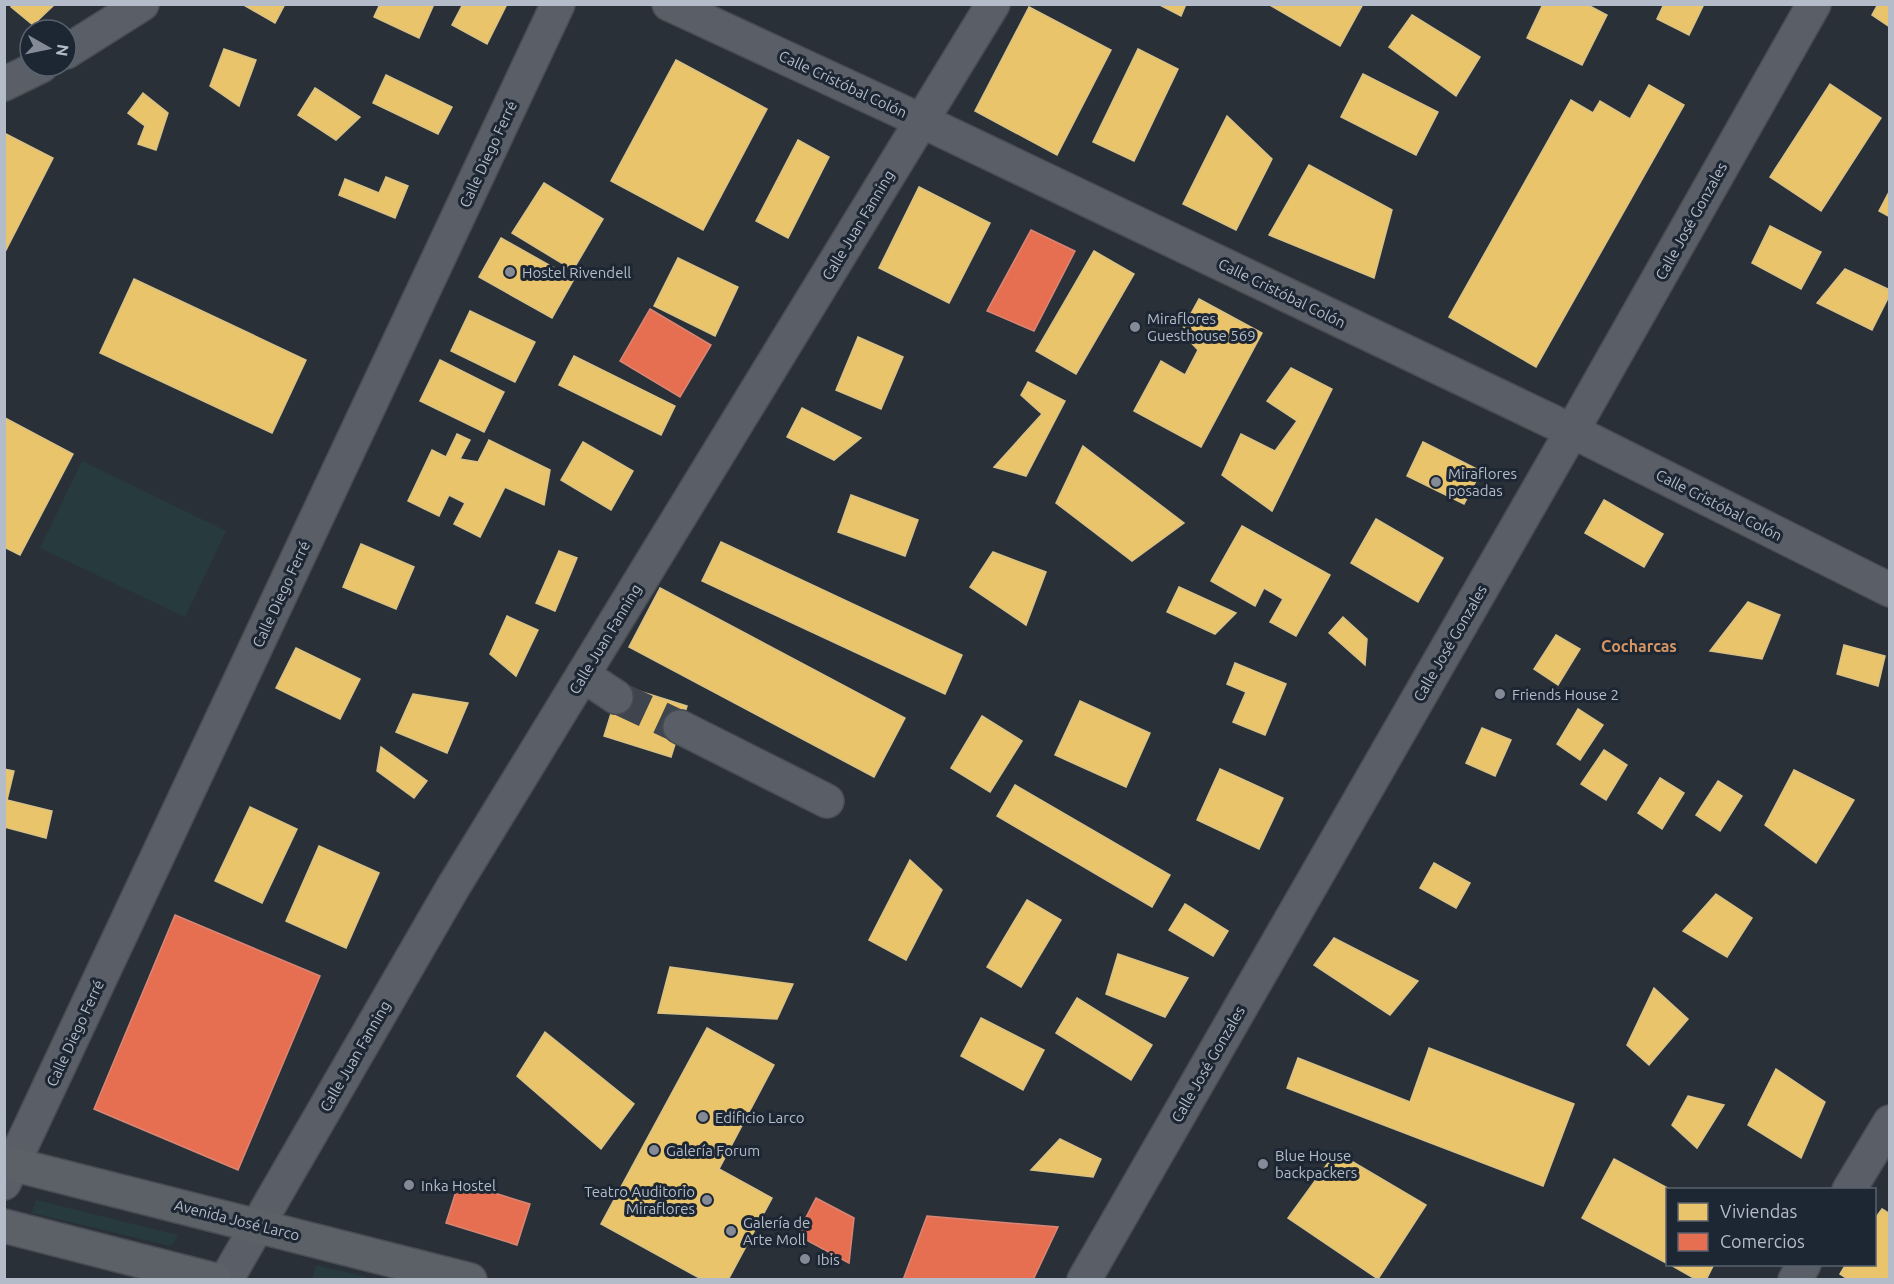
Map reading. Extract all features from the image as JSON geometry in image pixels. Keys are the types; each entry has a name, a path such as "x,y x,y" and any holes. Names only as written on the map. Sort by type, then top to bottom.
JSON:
{"main road":[{"name":"Avenida José Larco","path":"7,1170 257,1225 470,1280"},
{"path":"4,1226 215,1280"}],"street":[{"path":"78,44 142,4"},
{"name":"Calle Diego Ferré","path":"7,1170 558,4"},
{"name":"Calle Cristóbal Colón","path":"669,4 922,121 1572,431 1890,590"},
{"name":"Calle Juan Fanning","path":"226,1280 452,890 993,4"},
{"name":"Calle José Gonzales","path":"1084,1280 1572,431 1814,4"},
{"path":"4,84 18,77"},
{"path":"582,675 616,697"},
{"path":"680,727 827,801"},
{"path":"1850,1188 1890,1122"},
{"path":"1795,1280 1803,1266"}],"green space":[{"path":"82,461 226,531 185,617 40,548"},
{"path":"36,1200 178,1235 171,1246 32,1213"},
{"path":"316,1265 374,1279 312,1279"}],"building: Viviendas":[{"path":"11,4 55,4 40,18 24,18 11,7"},
{"path":"242,4 285,4 275,23"},
{"path":"380,4 434,4 419,38 374,17"},
{"path":"463,4 507,4 487,44 452,25"},
{"path":"1158,4 1186,4 1181,16"},
{"path":"1268,4 1363,4 1340,46"},
{"path":"1543,4 1586,4 1607,15 1582,65 1527,38"},
{"path":"1664,4 1704,4 1689,35 1657,19"},
{"path":"1878,4 1890,4 1890,27 1872,15"},
{"path":"1029,7 1111,50 1057,155 975,111"},
{"path":"1412,15 1480,57 1456,96 1389,47"},
{"path":"224,49 256,60 239,106 210,86"},
{"path":"1138,49 1178,69 1134,161 1093,142"},
{"path":"676,60 767,109 703,230 611,181"},
{"path":"1363,74 1438,112 1416,155 1341,117"},
{"path":"386,75 452,107 438,134 373,103"},
{"path":"1830,84 1881,118 1821,211 1770,177"},
{"path":"1649,85 1684,105 1536,367 1449,317 1571,100 1593,113 1600,101 1630,119"},
{"path":"315,88 360,117 336,140 298,115"},
{"path":"143,93 168,113 156,150 138,144 145,126 128,113"},
{"path":"1227,116 1272,159 1236,230 1183,204"},
{"path":"4,133 53,158 4,254"},
{"path":"798,140 829,157 788,238 756,221"},
{"path":"1309,165 1392,210 1374,278 1269,235"},
{"path":"386,177 408,186 395,218 339,195 345,179 379,193"},
{"path":"544,183 603,219 573,270 512,233"},
{"path":"919,187 990,223 949,303 879,268"},
{"path":"1890,190 1890,217 1879,211"},
{"path":"1770,226 1821,252 1801,289 1752,263"},
{"path":"501,238 574,279 552,318 479,277"},
{"path":"1094,251 1134,274 1076,374 1036,351"},
{"path":"678,258 738,287 715,336 654,306"},
{"path":"1845,269 1890,290 1872,330 1817,303"},
{"path":"134,279 306,360 272,433 100,353"},
{"path":"1199,299 1262,333 1201,447 1134,411 1161,361 1185,375 1198,350 1181,332"},
{"path":"470,311 535,342 515,382 451,351"},
{"path":"858,337 903,357 881,409 836,390"},
{"path":"574,356 675,406 661,435 559,385"},
{"path":"440,360 504,392 484,432 420,401"},
{"path":"1291,368 1332,389 1272,511 1222,475 1241,434 1275,451 1297,421 1267,401"},
{"path":"1028,382 1065,401 1026,476 994,467 1042,414 1021,395"},
{"path":"802,408 861,438 834,460 787,437"},
{"path":"5,418 73,454 20,555 4,547"},
{"path":"457,434 470,440 460,459 478,462 489,440 550,470 544,505 505,487 480,537 454,524 465,503 449,495 439,516 408,501 432,450 446,457"},
{"path":"583,442 633,471 611,510 561,480"},
{"path":"1423,442 1481,471 1464,504 1407,476"},
{"path":"1083,446 1184,523 1132,561 1056,503"},
{"path":"851,495 918,520 905,556 838,532"},
{"path":"1604,500 1663,534 1644,567 1585,533"},
{"path":"1376,519 1443,558 1418,602 1351,563"},
{"path":"1242,526 1330,575 1296,636 1270,622 1283,599 1264,588 1255,606 1211,581"},
{"path":"721,542 962,655 945,694 702,581"},
{"path":"361,544 414,567 396,609 343,587"},
{"path":"559,551 577,558 555,611 536,603"},
{"path":"993,552 1046,572 1026,625 970,587"},
{"path":"1179,587 1236,613 1215,634 1167,612"},
{"path":"660,588 905,718 874,777 629,647"},
{"path":"1748,602 1780,615 1762,659 1710,651"},
{"path":"507,616 538,630 516,676 490,654"},
{"path":"1343,617 1367,639 1365,665 1329,633"},
{"path":"1556,635 1580,649 1558,685 1534,669"},
{"path":"1844,645 1885,656 1878,686 1837,674"},
{"path":"296,648 360,679 340,719 276,688"},
{"path":"1235,663 1286,684 1265,735 1233,722 1246,692 1227,684"},
{"path":"620,685 687,706 671,757 604,736"},
{"path":"413,694 468,703 447,753 396,732"},
{"path":"1080,701 1150,733 1126,787 1055,755"},
{"path":"1578,709 1603,725 1580,760 1557,744"},
{"path":"982,716 1022,741 990,792 951,768"},
{"path":"1482,728 1511,740 1495,776 1466,763"},
{"path":"381,747 427,781 414,798 377,771"},
{"path":"1604,750 1627,765 1606,800 1581,784"},
{"path":"4,769 14,771 7,800 52,811 46,838 4,827"},
{"path":"1220,769 1283,798 1259,849 1197,820"},
{"path":"1794,770 1854,800 1816,863 1765,825"},
{"path":"1660,778 1684,793 1662,829 1638,813"},
{"path":"1718,781 1742,796 1720,831 1696,815"},
{"path":"1015,785 1170,875 1152,907 997,816"},
{"path":"250,807 297,829 262,903 215,881"},
{"path":"319,846 379,873 346,948 286,921"},
{"path":"910,860 942,890 906,960 869,940"},
{"path":"1434,863 1470,883 1456,908 1420,888"},
{"path":"1716,894 1752,918 1727,957 1683,931"},
{"path":"1027,900 1061,920 1021,987 987,967"},
{"path":"1185,904 1228,931 1213,956 1169,930"},
{"path":"1334,938 1418,981 1390,1015 1314,965"},
{"path":"1118,954 1188,978 1165,1017 1106,994"},
{"path":"670,967 793,984 777,1019 658,1013"},
{"path":"1654,988 1688,1019 1649,1065 1627,1045"},
{"path":"1077,998 1152,1045 1131,1080 1056,1033"},
{"path":"981,1018 1044,1050 1023,1090 961,1056"},
{"name":"Edificio Larco","path":"707,1028 774,1065 719,1169 772,1198 728,1280 703,1280 601,1224"},
{"path":"545,1032 634,1104 601,1149 517,1076"},
{"path":"1429,1048 1574,1104 1543,1186 1287,1088 1298,1058 1410,1102"},
{"path":"1776,1069 1825,1102 1801,1158 1748,1125"},
{"path":"1688,1096 1724,1105 1697,1148 1672,1125"},
{"path":"1060,1139 1101,1159 1093,1177 1031,1170"},
{"path":"1336,1152 1426,1205 1378,1279 1288,1218"},
{"path":"1614,1159 1667,1188 1666,1263 1582,1218"},
{"path":"1882,1209 1890,1214 1890,1280 1849,1280 1840,1274 1845,1266 1876,1266 1876,1217"},
{"path":"1672,1266 1713,1266 1706,1280 1697,1280"}],"building: Comercios":[{"path":"1031,230 1075,251 1034,331 987,311"},
{"path":"650,309 711,345 680,397 620,361"},
{"path":"175,915 320,976 238,1170 94,1109"},
{"path":"459,1182 530,1204 517,1245 446,1223"},
{"path":"816,1198 854,1218 849,1263 797,1235"},
{"path":"927,1216 1058,1227 1033,1280 903,1280"}],"tunnel":[{"path":"616,697 680,727"}],"place":[{"name":"Hostel Rivendell","path":"510,272"},
{"name":"Miraflores Guesthouse 569","path":"1135,327"},
{"name":"Miraflores posadas","path":"1436,482"},
{"name":"Friends House 2","path":"1500,694"},
{"name":"Edificio Larco","path":"703,1117"},
{"name":"Galería Forum","path":"654,1150"},
{"name":"Blue House backpackers","path":"1263,1164"},
{"name":"Inka Hostel","path":"409,1185"},
{"name":"Teatro Auditorio Miraflores","path":"707,1200"},
{"name":"Galería de Arte Moll","path":"731,1231"},
{"name":"Ibis","path":"805,1259"}],"district":[{"name":"Cocharcas","path":"1639,646"}]}
